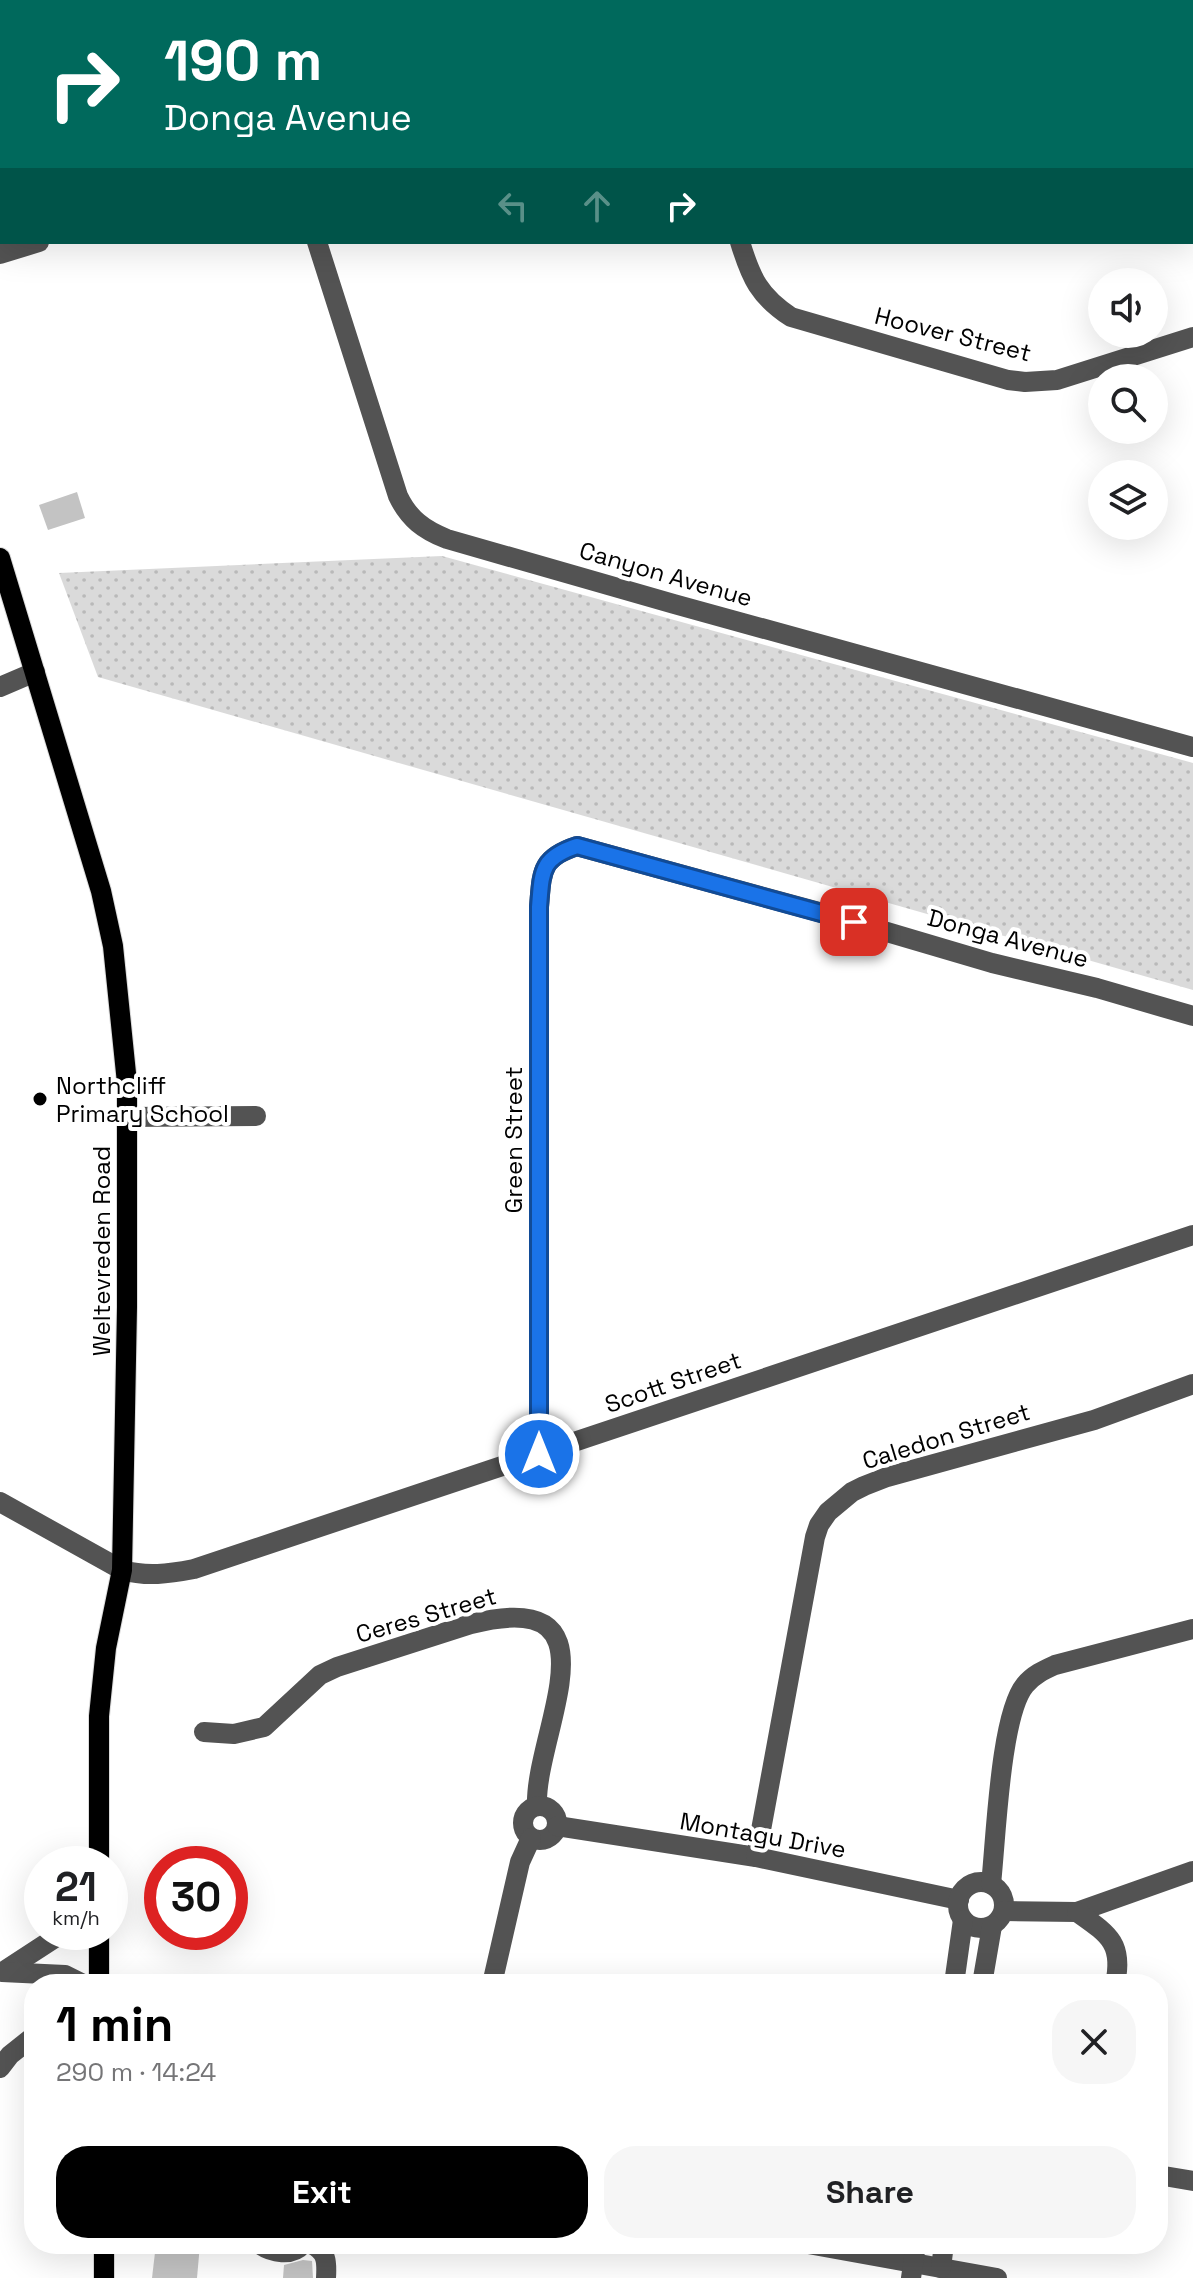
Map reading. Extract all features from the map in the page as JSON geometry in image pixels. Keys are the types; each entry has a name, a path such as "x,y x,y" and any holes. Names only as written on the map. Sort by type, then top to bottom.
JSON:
{"main road":[{"name":"Weltevreden Road","path":"0,558 101,891 120,1004 127,1083 126,1457 122,1570 106,1648 99,1716 99,1846"},
{"path":"99,1950 99,1974"},
{"path":"104,2254 104,2278"}],"street":[{"path":"0,254 32,244"},
{"name":"Canyon Avenue","path":"318,244 398,496 422,528 447,539 659,600 1193,747"},
{"name":"Hoover Street","path":"741,244 756,285 791,317 1008,380 1057,380 1193,337"},
{"path":"0,687 35,672"},
{"name":"Donga Avenue","path":"577,846 1193,1016"},
{"name":"Green Street","path":"539,1454 539,907 542,875 548,862 558,852 577,846"},
{"path":"127,1117 256,1116"},
{"name":"Scott Street","path":"122,1570 160,1576 194,1569 1193,1235"},
{"name":"Caledon Street","path":"756,1857 815,1537 828,1512 852,1492 887,1477 1094,1420 1193,1384"},
{"path":"0,1502 122,1570"},
{"name":"Ceres Street","path":"204,1732 234,1734 264,1727 306,1685 337,1667 471,1624 525,1617 539,1622 554,1634 562,1658 560,1685 539,1777 537,1806"},
{"path":"991,1884 1007,1729 1016,1700 1025,1685 1038,1673 1055,1665 1193,1629"},
{"path":"537,1806 552,1811 557,1826 550,1837 537,1840 531,1838 523,1827 526,1813 537,1806"},
{"name":"Montagu Drive","path":"557,1826 756,1857 961,1910"},
{"path":"494,1974 520,1862 531,1838"},
{"path":"961,1910 972,1926 982,1928 998,1918 1077,1912 1193,1871"},
{"path":"955,1974 963,1891 971,1884 981,1882 1000,1890 1004,1900 984,1974"},
{"path":"1077,1912 1101,1928 1114,1944 1119,1966 1117,1974"},
{"path":"1,1972 36,1950"},
{"path":"1,1972 44,1974"},
{"path":"0,2068 24,2044"},
{"path":"1168,2177 1193,2181"},
{"path":"324,2254 327,2261 326,2278"},
{"path":"866,2254 997,2278"},
{"path":"941,2268 943,2254"}],"shaded area":[{"path":"442,556 1193,763 1193,990 98,677 59,573"}],"building":[{"path":"77,492 85,518 48,530 39,505"},
{"path":"155,2254 199,2254 197,2278 152,2278"},
{"path":"312,2261 313,2278 283,2278 284,2265"}],"place":[{"name":"Northcliff Primary School","path":"40,1099"}],"route":[{"path":"539,1454 539,907 542,875 548,862 558,852 577,846 854,922"}]}
